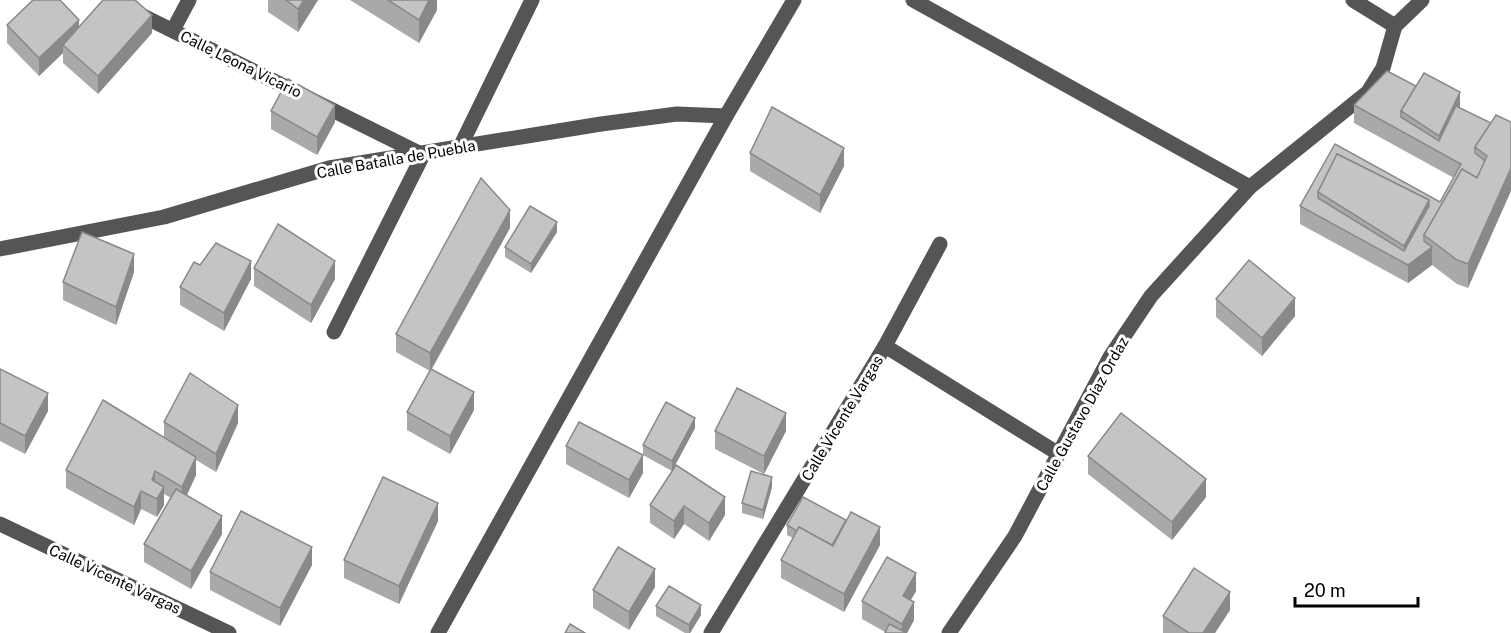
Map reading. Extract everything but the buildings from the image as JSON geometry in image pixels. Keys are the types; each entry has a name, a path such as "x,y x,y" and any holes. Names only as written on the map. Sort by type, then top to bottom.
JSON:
{"street":[{"path":"172,30 189,0"},
{"path":"459,149 532,0"},
{"path":"438,633 726,116 794,0"},
{"path":"913,0 1250,187"},
{"path":"1353,0 1395,26 1422,0"},
{"name":"Calle Leona Vicario","path":"122,5 423,155"},
{"name":"Calle Gustavo Díaz Ordaz","path":"949,633 1015,536 1110,357 1151,296 1250,187 1368,92 1383,68 1395,26"},
{"name":"Calle Batalla de Puebla","path":"0,249 164,218 329,168 677,114 726,116"},
{"path":"334,332 423,155"},
{"path":"885,346 940,244"},
{"name":"Calle Vicente Vargas","path":"711,633 885,346 1059,454"},
{"name":"Calle Vicente Vargas","path":"0,524 229,633"}]}
